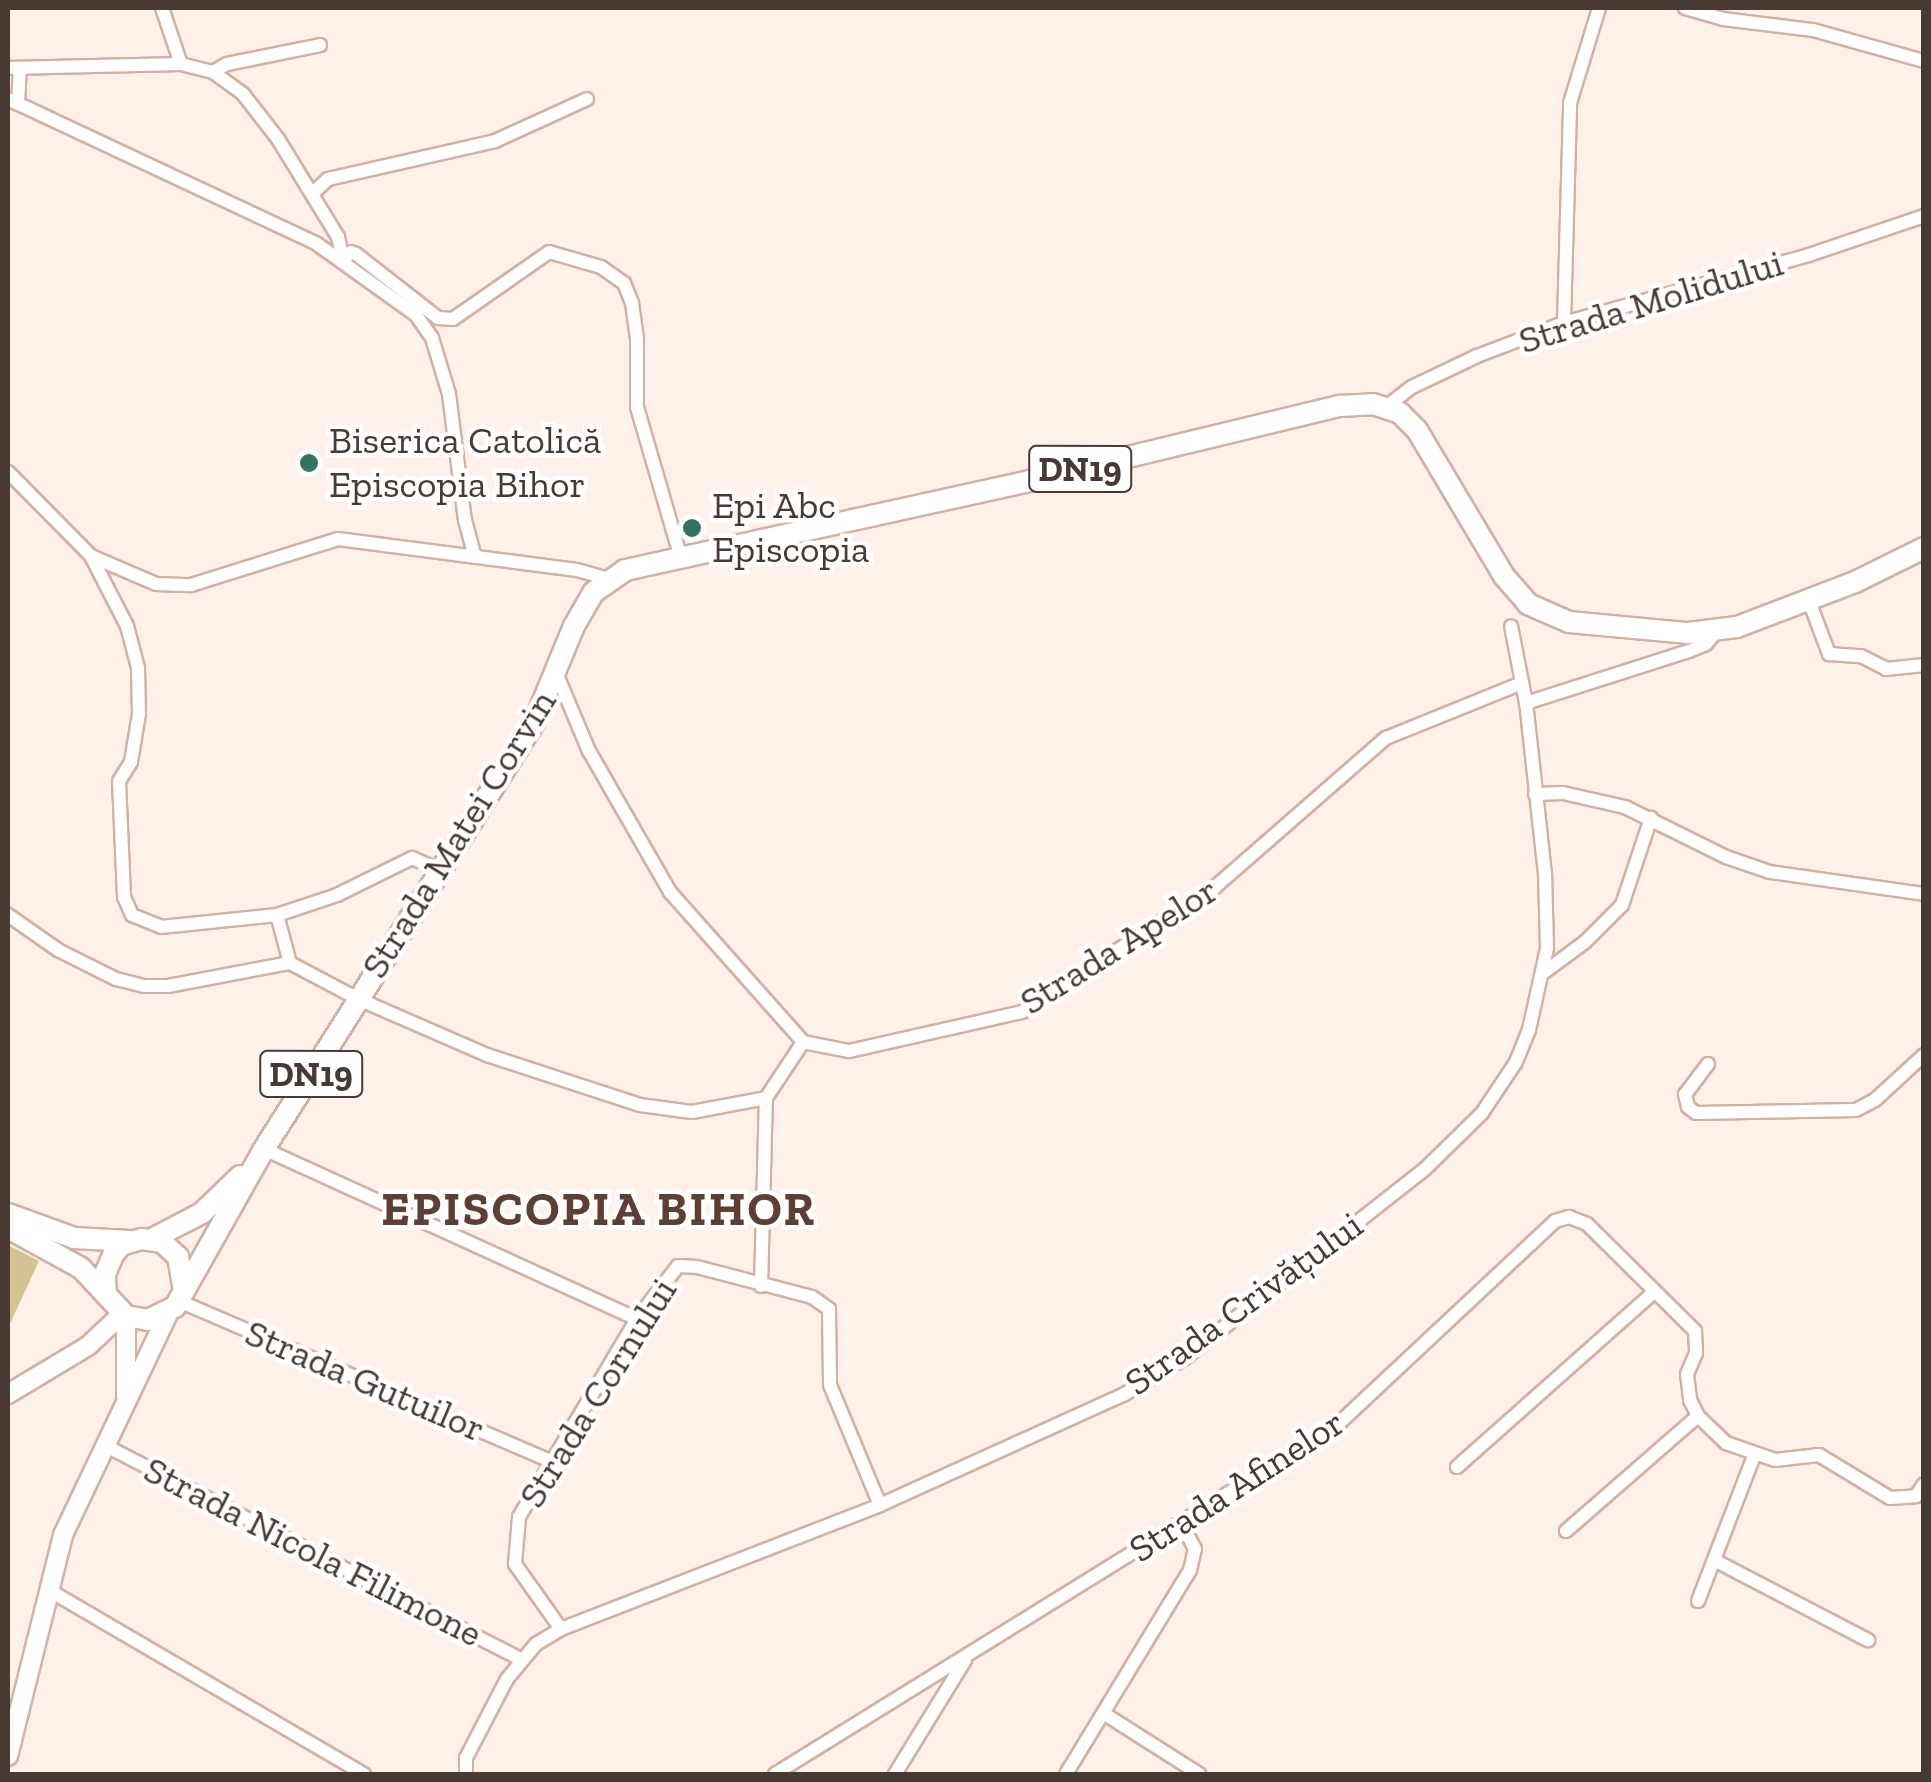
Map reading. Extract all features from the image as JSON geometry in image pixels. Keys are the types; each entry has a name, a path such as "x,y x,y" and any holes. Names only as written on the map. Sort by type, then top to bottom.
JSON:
{"main road":[{"name":"DN19","path":"610,579 680,555 1029,482 1340,406 1386,407"},
{"path":"1386,407 1400,413 1432,450 1504,576 1528,604 1558,619 1598,628 1716,631 1809,601 1924,548"},
{"name":"Strada Matei Corvin","path":"8,1756 62,1535 124,1405 262,1153 534,723 574,626 594,592 610,579"},
{"name":"Strada Matei Corvin","path":"152,1239 202,1213 262,1153"},
{"name":"DN19","path":"8,1214 74,1238 130,1242 152,1239"},
{"path":"8,1228 81,1268 124,1315 148,1320 178,1301 178,1257 152,1239"},
{"path":"106,1294 108,1264 121,1245 130,1242"},
{"path":"8,1394 88,1346 124,1315"},
{"name":"Strada Matei Corvin","path":"124,1315 124,1405"}],"street":[{"path":"162,8 181,64"},
{"path":"1564,323 1570,103 1598,8"},
{"path":"1686,8 1723,19 1813,30 1924,61"},
{"path":"213,72 227,64 320,46"},
{"path":"342,260 338,237 313,193 243,94 213,72 181,64 14,68 13,102 318,244 416,315 432,338 449,394 465,520 474,557"},
{"path":"313,193 328,179 495,141 587,99"},
{"name":"Strada Molidului","path":"1386,407 1412,387 1477,356 1564,323 1809,255 1924,216"},
{"path":"342,260 346,254 356,254 446,320 549,252 601,267 624,282 632,303 637,340 637,407 680,555"},
{"path":"8,472 91,556 127,626 138,668 135,741 131,762 119,781 124,897 132,915 161,926 277,915 337,894 412,858 438,870"},
{"path":"91,556 156,584 191,585 338,539 577,570 610,579"},
{"path":"1809,601 1829,654 1861,656 1886,669 1924,666"},
{"name":"Strada Crivățului","path":"521,1659 561,1630 880,1505 1087,1412 1185,1358 1424,1169 1482,1112 1509,1075 1530,1030 1543,973 1546,874 1526,704 1511,626"},
{"path":"1526,704 1689,651 1706,644 1716,631"},
{"path":"557,675 589,751 670,892 802,1042 766,1098 761,1286"},
{"name":"Strada Apelor","path":"802,1042 829,1050 868,1048 1022,1012 1215,887 1386,738 1522,683"},
{"path":"1535,794 1596,799 1651,818 1745,866 1840,886 1924,894"},
{"path":"1543,973 1585,942 1622,905 1651,818"},
{"path":"8,915 58,950 116,979 144,986 168,986 290,964 358,999 487,1055 640,1105 692,1112 766,1098"},
{"path":"277,915 290,964"},
{"path":"1708,1064 1685,1094 1688,1108 1696,1113 1856,1110 1875,1100 1924,1056"},
{"path":"262,1153 638,1319"},
{"name":"Strada Afinelor","path":"774,1774 1335,1427 1555,1221 1569,1218 1587,1224 1653,1293 1696,1331 1696,1353 1687,1386 1698,1416"},
{"name":"Strada Cornului","path":"561,1630 515,1564 519,1516 638,1319 678,1266 698,1266 812,1297 829,1309 830,1384 880,1505"},
{"path":"1457,1467 1653,1293"},
{"name":"Strada Gutuilor","path":"178,1301 551,1461"},
{"path":"1566,1531 1698,1416 1726,1444 1754,1456 1774,1460 1819,1456 1890,1498 1916,1496 1924,1484"},
{"name":"Strada Nicola Filimone","path":"104,1445 521,1659"},
{"path":"1698,1601 1754,1456"},
{"path":"1066,1774 1190,1570 1195,1550 1181,1523"},
{"path":"1714,1560 1868,1640"},
{"path":"47,1589 364,1774"},
{"path":"895,1774 966,1658"},
{"path":"466,1774 466,1758 521,1659"},
{"path":"1103,1714 1199,1774"}],"shaded area":[{"path":"8,1245 39,1261 8,1328"}],"place":[{"name":"Biserica Catolică Episcopia Bihor","path":"309,463"},
{"name":"Epi Abc Episcopia","path":"692,528"}],"district":[{"name":"EPISCOPIA BIHOR","path":"599,1209"}]}
